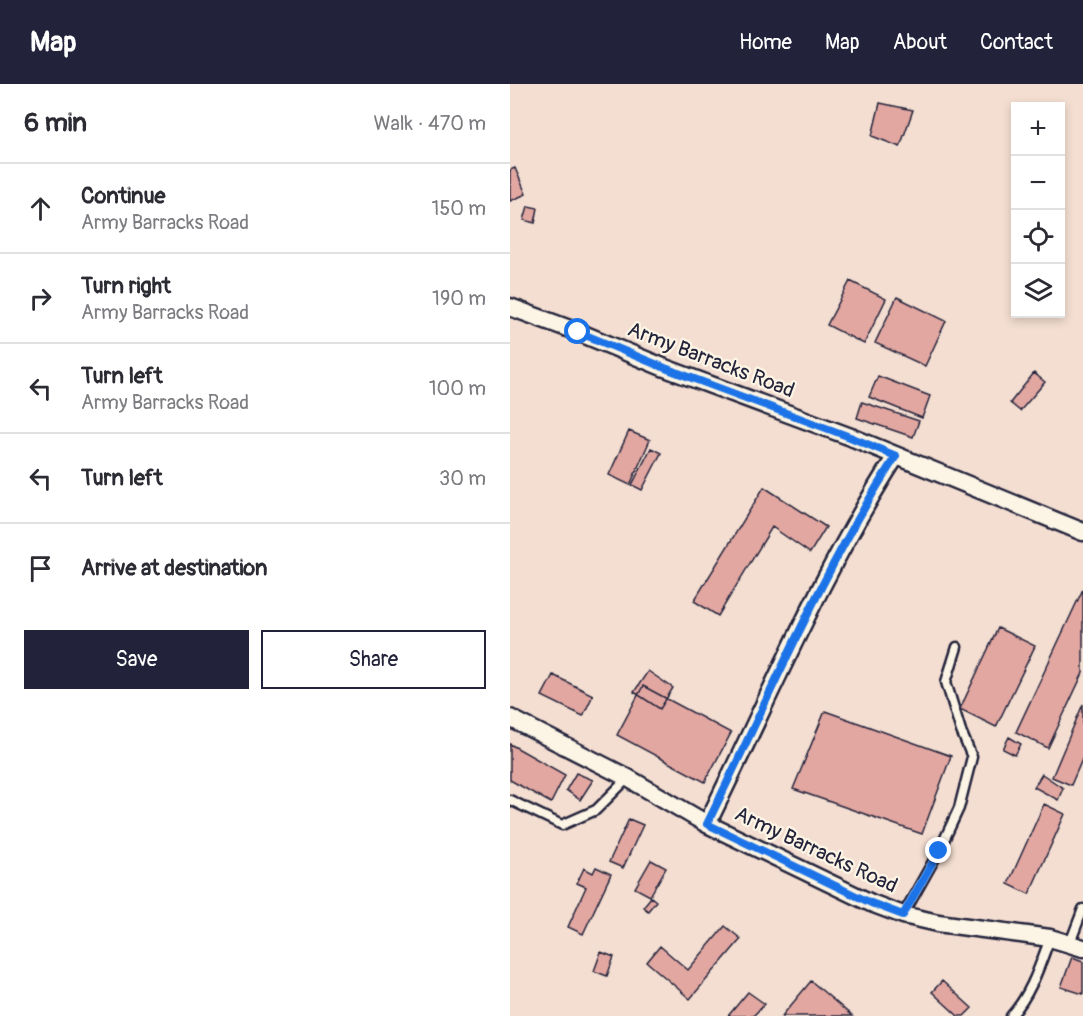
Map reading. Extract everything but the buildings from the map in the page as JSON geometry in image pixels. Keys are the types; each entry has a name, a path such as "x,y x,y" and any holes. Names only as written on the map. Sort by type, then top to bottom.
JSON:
{"street":[{"name":"Army Barracks Road","path":"510,307 729,393 850,437 1083,532"},
{"name":"Army Barracks Road","path":"707,824 834,560 896,456"},
{"name":"Army Barracks Road","path":"510,718 627,778 707,824 871,903 903,915 938,923 1050,938 1077,946"}],"lane":[{"path":"903,915 939,851 959,808 972,757 961,731 946,682 957,646"},
{"path":"510,800 562,825 596,810 627,778"},
{"path":"1077,946 1083,909"},
{"path":"1011,1016 1029,991 1037,975 1050,938"}],"route":[{"path":"578,332 665,368 896,456 834,560 752,735 707,824 871,903 903,915 939,851"}]}
